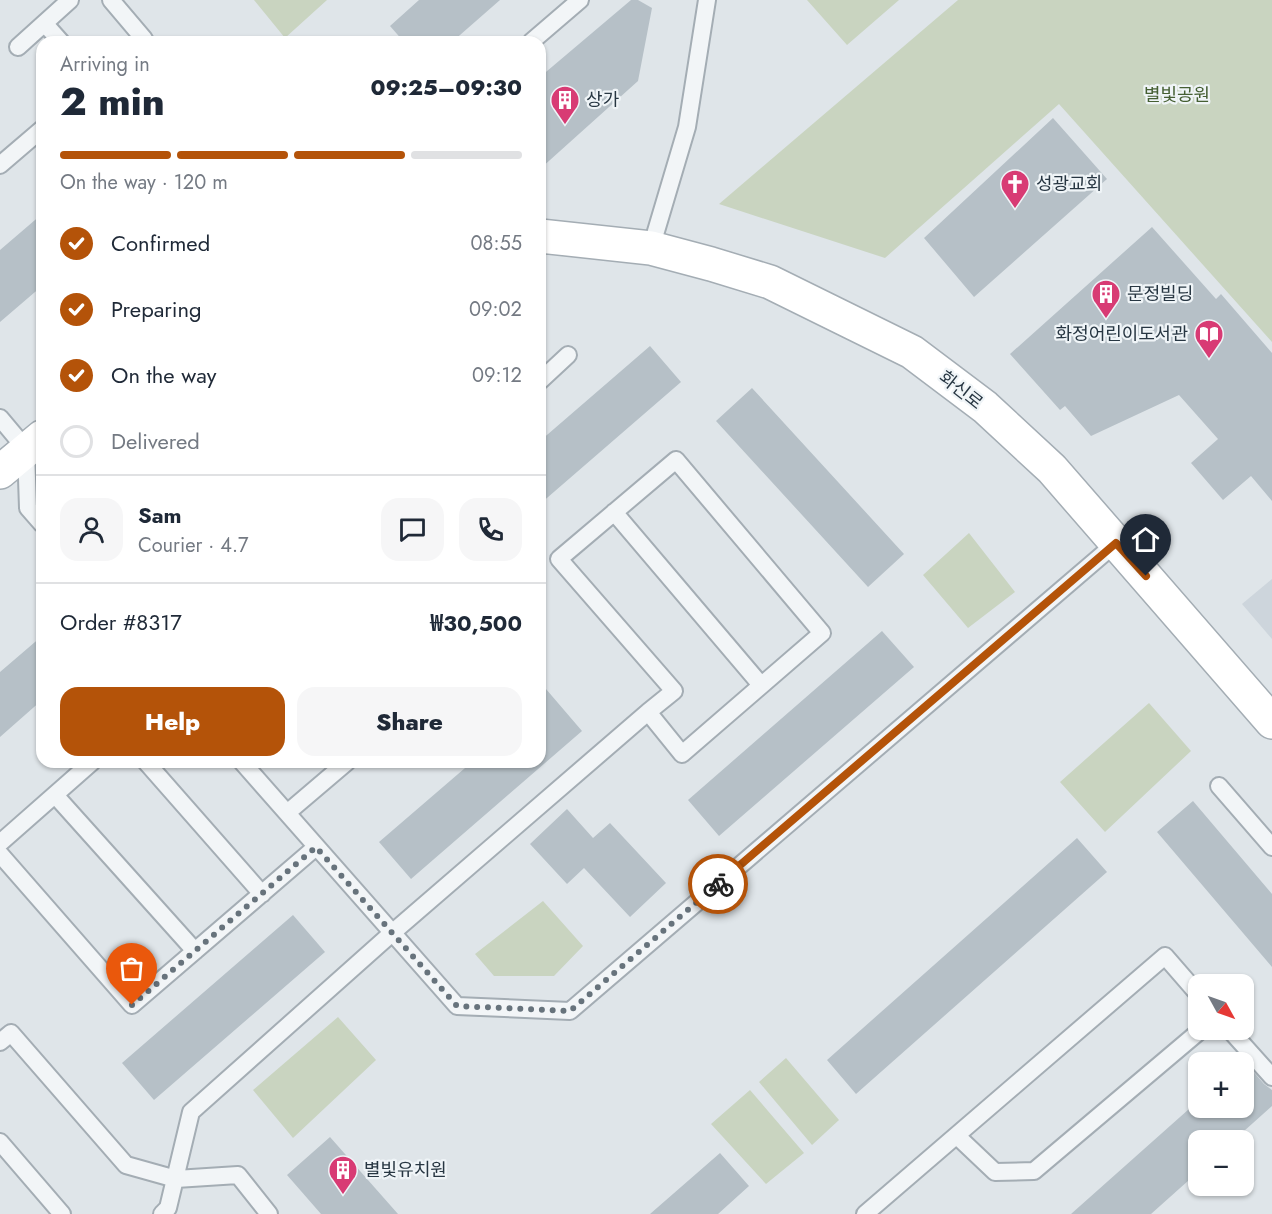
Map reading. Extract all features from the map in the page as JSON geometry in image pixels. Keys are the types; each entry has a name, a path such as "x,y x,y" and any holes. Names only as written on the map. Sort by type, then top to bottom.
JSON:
{"main road":[{"name":"화신로","path":"546,237 651,248 770,282 912,352 985,407 1052,469 1272,722"},
{"path":"0,472 34,443"}],"lane":[{"path":"18,48 70,0"},
{"path":"111,0 141,36"},
{"path":"538,36 580,0"},
{"path":"651,248 687,127 707,0"},
{"path":"45,24 56,36"},
{"path":"0,165 36,134"},
{"path":"546,375 568,355"},
{"path":"0,418 34,443 28,508 36,517"},
{"path":"162,1214 168,1208 191,1112 392,933 648,712 674,691 559,559 676,460 822,633 682,754 648,712"},
{"path":"614,512 762,685"},
{"path":"247,768 457,1006 570,1011 1116,543"},
{"path":"0,843 86,768"},
{"path":"151,768 261,894"},
{"path":"287,813 340,768"},
{"path":"1219,786 1272,847"},
{"path":"55,795 195,951"},
{"path":"0,854 132,1005 316,847"},
{"path":"865,1214 1165,956 1188,982"},
{"path":"0,1042 11,1033 126,1165 176,1179 238,1175 269,1214"},
{"path":"957,1136 995,1172 1034,1171 1189,1040"},
{"path":"1239,1040 1272,1077"},
{"path":"0,1142 62,1214"}],"shaded area":[{"path":"1272,579 1272,639 1242,604"}],"green space":[{"path":"254,0 327,0 287,36 283,36"},
{"path":"807,0 899,0 847,45"},
{"name":"별빛공원","path":"958,0 1272,0 1272,342 1059,104 885,258 719,204"},
{"path":"969,533 1015,592 968,628 923,575"},
{"path":"1149,703 1191,751 1105,832 1060,782"},
{"path":"543,901 583,946 554,976 494,976 475,954"},
{"path":"338,1017 376,1060 293,1138 253,1090"},
{"path":"786,1058 839,1120 812,1145 759,1082"},
{"path":"750,1090 804,1153 766,1184 711,1124"}],"building":[{"path":"419,0 500,0 459,36 399,36 390,26"},
{"name":"상가","path":"631,0 638,0 652,8 638,81 546,164 546,72"},
{"name":"성광교회","path":"1053,118 1107,179 974,297 924,238"},
{"path":"36,219 36,291 0,322 0,250"},
{"path":"1152,227 1216,299 1221,294 1272,353 1272,501 1251,476 1223,500 1191,463 1218,439 1179,395 1091,436 1065,406 1060,410 1010,354"},
{"path":"650,346 681,382 546,499 546,436"},
{"path":"752,388 904,554 868,587 716,421"},
{"path":"882,631 914,667 719,836 688,800"},
{"path":"36,641 36,705 0,737 0,672"},
{"path":"546,689 582,731 546,762"},
{"path":"465,768 539,768 411,879 379,842"},
{"path":"1193,801 1272,894 1272,967 1157,832"},
{"path":"567,809 593,838 610,823 666,883 630,917 584,868 567,884 530,844"},
{"path":"1077,838 1107,872 856,1094 827,1060"},
{"path":"293,915 325,952 154,1100 122,1063"},
{"path":"1254,1072 1272,1090 1272,1106 1245,1130 1188,1130 1188,1181 1151,1214 1071,1214 1188,1110 1188,1118 1254,1118"},
{"name":"별빛유치원","path":"330,1137 398,1214 321,1214 287,1175"},
{"path":"720,1153 749,1186 718,1214 650,1214"}],"way so far":[{"path":"132,1005 316,847 457,1006 570,1011 718,884"}],"place":[{"name":"상가","path":"565,126"},
{"name":"성광교회","path":"1015,210"},
{"name":"문정빌딩","path":"1106,320"},
{"name":"화정어린이도서관","path":"1209,360"},
{"name":"별빛유치원","path":"343,1196"}],"route":[{"path":"718,884 1116,543 1146,576"}]}
